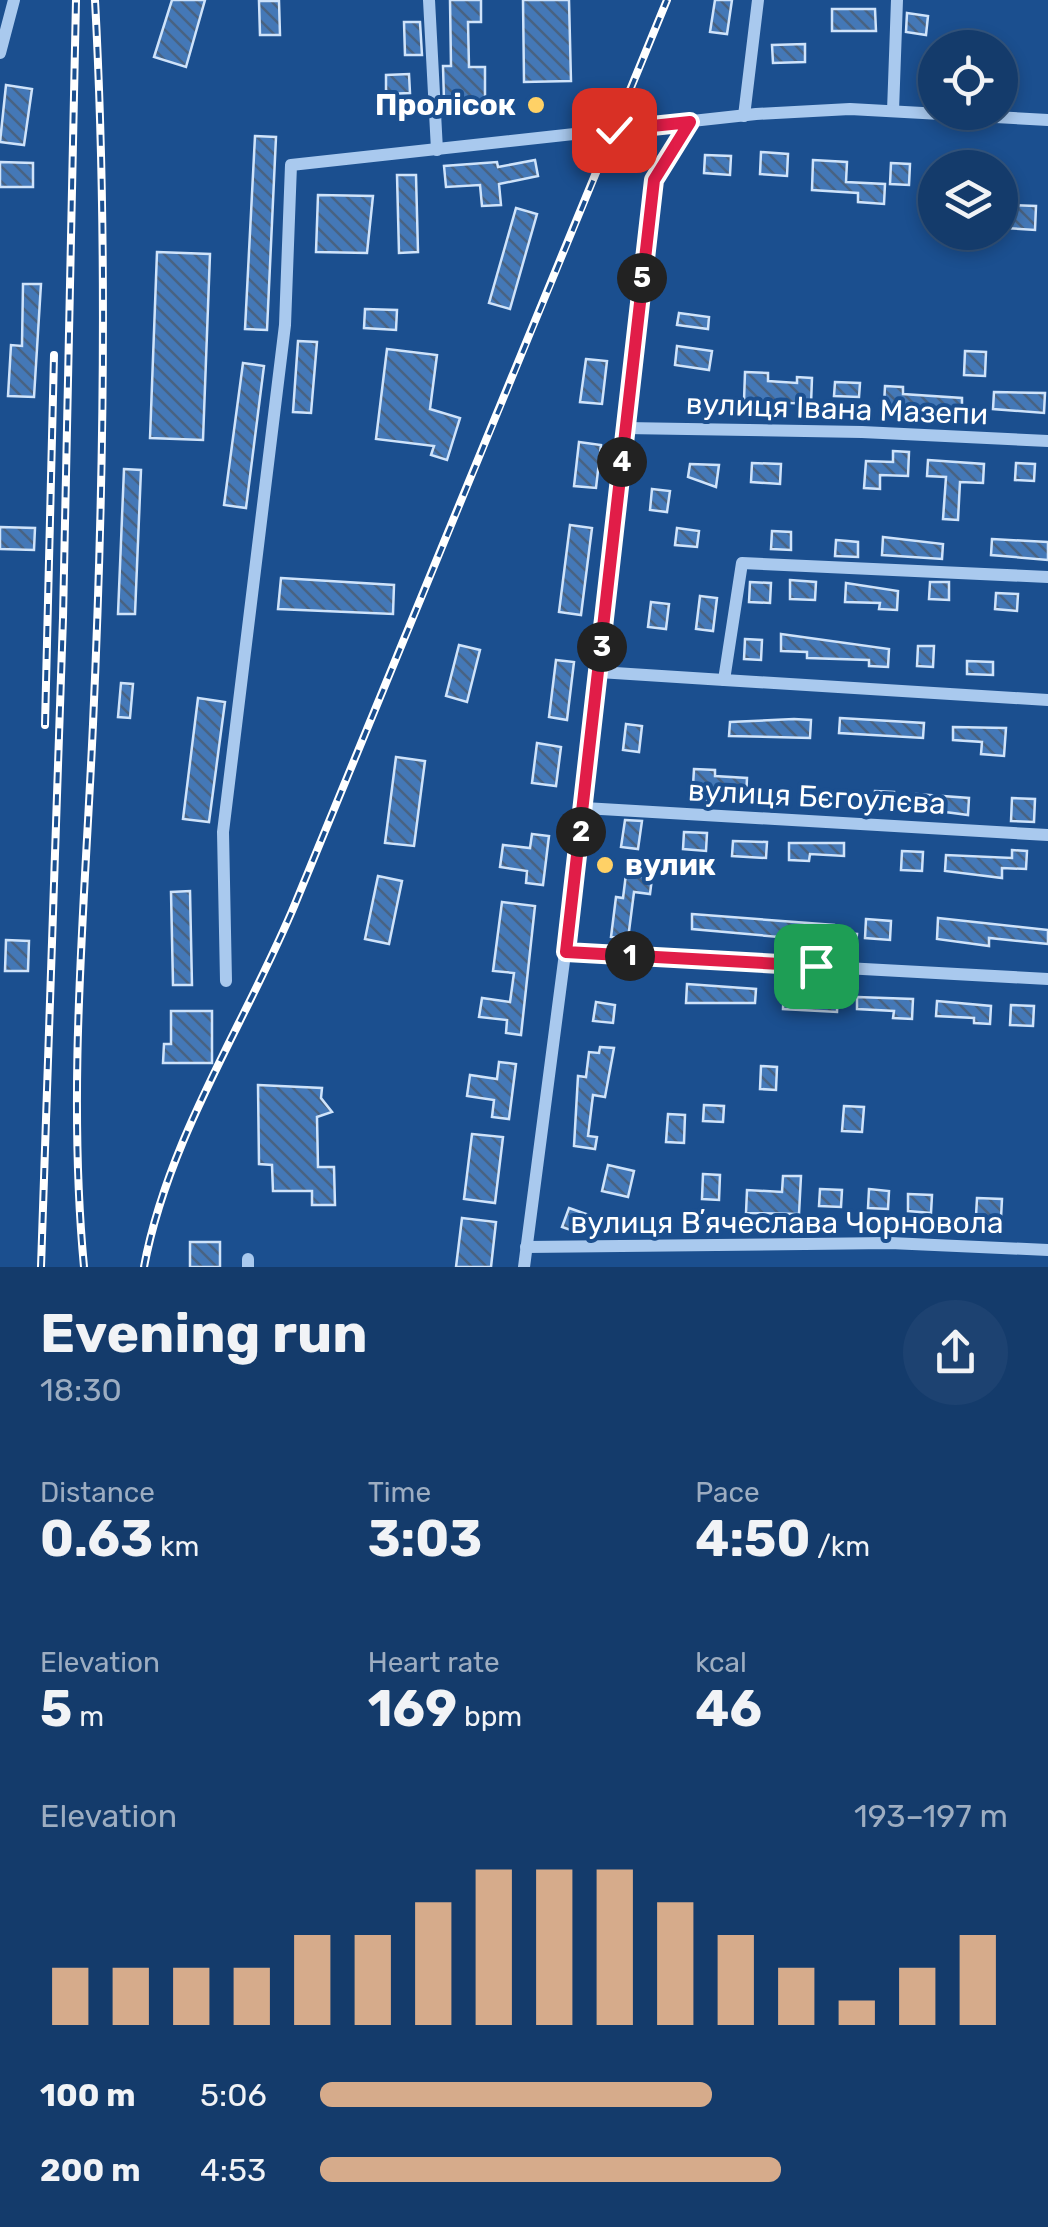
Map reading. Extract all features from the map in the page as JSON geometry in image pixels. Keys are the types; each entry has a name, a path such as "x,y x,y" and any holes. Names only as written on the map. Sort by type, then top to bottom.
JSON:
{"street":[{"path":"0,52 14,0"},
{"path":"429,0 437,150"},
{"path":"744,116 758,0"},
{"path":"893,111 898,0"},
{"path":"226,982 223,832 285,325 291,165 744,116 850,109 1048,120"},
{"path":"524,1267 584,808 654,180 690,122"},
{"name":"вулиця Івана Мазепи","path":"626,428 1048,441"},
{"path":"724,680 742,563 1048,578"},
{"path":"599,672 1048,700"},
{"name":"вулиця Бєгоулєва","path":"584,808 1048,835"},
{"path":"566,952 1048,978"},
{"name":"вулиця Вʼячеслава Чорновола","path":"526,1247 890,1243 1048,1250"}],"building":[{"path":"172,0 205,0 186,67 154,57"},
{"path":"450,0 481,0 481,22 468,22 469,67 485,67 485,101 444,101 443,66 451,66"},
{"path":"523,0 569,0 571,81 524,82"},
{"path":"715,0 732,0 727,34 710,32"},
{"path":"259,1 279,1 280,35 260,35"},
{"path":"832,9 875,9 876,31 832,31"},
{"path":"907,13 928,16 927,30 906,32"},
{"path":"404,22 420,22 422,55 405,55"},
{"path":"805,44 805,62 773,63 772,45"},
{"path":"409,74 410,93 386,94 386,75"},
{"path":"6,85 32,89 24,145 0,142"},
{"path":"255,136 276,137 267,330 245,329"},
{"path":"761,152 788,154 787,176 760,174"},
{"path":"705,155 731,156 730,175 704,173"},
{"path":"535,160 538,176 499,184 501,205 482,206 480,185 446,187 444,166 497,162 498,167"},
{"path":"813,160 847,162 846,182 885,184 884,204 858,202 858,193 812,190"},
{"path":"0,162 33,163 33,187 0,187"},
{"path":"891,163 910,164 909,185 890,184"},
{"path":"397,175 416,175 418,252 399,253"},
{"path":"318,195 373,196 367,253 316,252"},
{"path":"1018,205 1036,206 1035,230 1018,229"},
{"path":"516,208 537,214 510,309 489,303"},
{"path":"157,252 210,254 203,440 150,438"},
{"path":"23,284 41,284 34,397 8,396 11,345 22,346"},
{"path":"365,309 397,310 396,330 364,328"},
{"path":"679,313 709,317 708,329 677,325"},
{"path":"298,341 317,342 311,413 293,412"},
{"path":"677,346 712,351 709,370 675,365"},
{"path":"387,349 437,355 430,409 460,418 447,460 431,455 434,446 376,439"},
{"path":"965,351 986,352 985,376 964,375"},
{"path":"586,359 607,361 602,404 580,402"},
{"path":"243,363 264,366 246,508 224,505"},
{"path":"745,372 768,373 768,381 797,383 797,377 812,378 811,404 744,401"},
{"path":"835,382 860,383 859,397 834,396"},
{"path":"885,386 903,387 903,394 962,398 962,411 884,405"},
{"path":"994,392 1045,393 1044,413 993,409"},
{"path":"579,442 601,445 596,488 574,486"},
{"path":"893,451 909,452 908,476 880,475 880,489 864,488 866,461 893,462"},
{"path":"928,460 984,464 983,483 960,482 958,520 943,519 946,477 927,476"},
{"path":"752,463 781,464 780,484 751,482"},
{"path":"1016,463 1035,464 1034,481 1015,480"},
{"path":"690,464 719,465 716,487 688,477"},
{"path":"124,469 141,470 135,614 118,614"},
{"path":"652,489 670,491 667,512 650,510"},
{"path":"570,525 592,528 581,615 559,612"},
{"path":"0,527 35,528 34,550 0,549"},
{"path":"677,528 699,531 697,547 675,545"},
{"path":"772,531 791,532 791,550 771,549"},
{"path":"883,537 943,544 942,559 882,555"},
{"path":"992,539 1048,542 1048,560 991,555"},
{"path":"836,540 858,542 858,557 835,556"},
{"path":"281,578 394,585 393,614 278,609"},
{"path":"790,580 816,582 815,600 790,599"},
{"path":"750,582 771,583 770,603 749,602"},
{"path":"930,582 949,582 949,600 929,599"},
{"path":"846,583 898,591 897,610 879,609 880,603 845,602"},
{"path":"996,593 1018,594 1017,611 995,609"},
{"path":"700,596 717,598 713,631 696,629"},
{"path":"651,602 669,604 666,629 648,627"},
{"path":"781,634 889,649 888,667 869,666 869,660 807,658 807,652 781,651"},
{"path":"745,639 762,640 761,660 744,659"},
{"path":"459,645 480,650 467,702 446,696"},
{"path":"918,646 934,646 933,667 917,666"},
{"path":"556,660 574,662 567,720 549,717"},
{"path":"967,661 993,662 993,675 967,674"},
{"path":"121,683 133,684 130,718 118,717"},
{"path":"198,698 225,702 209,822 183,819"},
{"path":"840,718 924,723 923,738 839,733"},
{"path":"811,720 810,738 729,736 730,722"},
{"path":"626,724 642,726 639,752 623,750"},
{"path":"953,727 1006,728 1004,756 981,754 982,742 953,740"},
{"path":"537,743 561,747 556,786 532,783"},
{"path":"396,757 425,761 414,846 385,843"},
{"path":"694,769 715,770 715,776 747,778 746,799 692,802"},
{"path":"875,791 894,792 893,810 874,809"},
{"path":"916,794 969,798 968,815 915,808"},
{"path":"1012,798 1035,799 1034,822 1011,821"},
{"path":"625,820 642,821 638,849 621,847"},
{"path":"684,832 707,833 706,851 683,849"},
{"path":"532,834 549,836 543,885 526,883 527,871 500,867 503,845 530,848"},
{"path":"733,841 767,842 766,858 732,856"},
{"path":"789,843 844,843 844,856 810,854 809,861 789,860"},
{"path":"1012,850 1027,851 1026,869 1002,868 1002,878 945,871 946,855 1012,858"},
{"path":"902,851 923,852 922,871 901,870"},
{"path":"626,874 652,878 650,894 634,892 628,939 611,937 616,897 623,898"},
{"path":"378,876 402,881 389,944 365,939"},
{"path":"190,891 192,985 173,985 171,892"},
{"path":"502,902 535,906 521,1035 506,1033 507,1020 479,1017 482,998 510,1002 514,973 493,971"},
{"path":"692,914 834,925 834,933 857,934 856,944 692,929"},
{"path":"938,918 1048,930 1048,944 989,938 989,946 937,939"},
{"path":"866,919 891,921 890,940 865,938"},
{"path":"6,940 29,941 28,971 5,971"},
{"path":"687,984 756,989 755,1003 686,1003"},
{"path":"784,985 838,992 837,1012 783,1009"},
{"path":"857,997 913,999 912,1019 893,1018 894,1011 857,1009"},
{"path":"937,1001 991,1006 990,1024 974,1023 974,1018 936,1016"},
{"path":"596,1002 615,1005 613,1023 593,1021"},
{"path":"1011,1005 1034,1006 1033,1026 1010,1025"},
{"path":"171,1011 212,1011 212,1063 163,1063 164,1044 171,1044"},
{"path":"600,1047 614,1048 605,1097 593,1095 588,1136 597,1137 595,1149 574,1146 578,1076 586,1077 589,1052 599,1053"},
{"path":"499,1062 516,1064 509,1119 492,1117 494,1100 467,1096 470,1075 497,1079"},
{"path":"761,1066 777,1067 776,1090 760,1089"},
{"path":"258,1085 322,1088 321,1098 332,1112 317,1117 318,1167 334,1167 335,1205 312,1205 312,1191 273,1191 272,1165 259,1164"},
{"path":"704,1105 724,1106 723,1122 703,1121"},
{"path":"844,1106 864,1107 862,1132 842,1131"},
{"path":"668,1114 685,1115 684,1143 666,1142"},
{"path":"472,1134 503,1137 495,1203 464,1199"},
{"path":"608,1165 634,1171 628,1197 602,1191"},
{"path":"703,1174 720,1175 719,1200 702,1199"},
{"path":"783,1176 801,1176 799,1214 746,1213 747,1190 782,1192"},
{"path":"820,1189 842,1190 841,1207 819,1206"},
{"path":"869,1189 889,1191 888,1209 868,1208"},
{"path":"908,1194 932,1195 931,1213 908,1211"},
{"path":"977,1198 1002,1199 1001,1218 976,1216"},
{"path":"569,1208 589,1215 582,1234 562,1227"},
{"path":"462,1218 496,1222 491,1267 456,1267"},
{"path":"190,1242 220,1242 220,1267 190,1267"}],"railway":[{"path":"41,1267 63,618 76,0"},
{"path":"84,1267 77,1064 97,634 103,362 95,0"},
{"path":"144,1267 155,1219 189,1127 295,904 667,0"},
{"path":"45,725 54,355"}],"place":[{"name":"Пролісок","path":"536,105"},
{"name":"вулик","path":"605,865"}],"route":[{"path":"614,130 690,122 654,180 566,952 816,966"}]}
